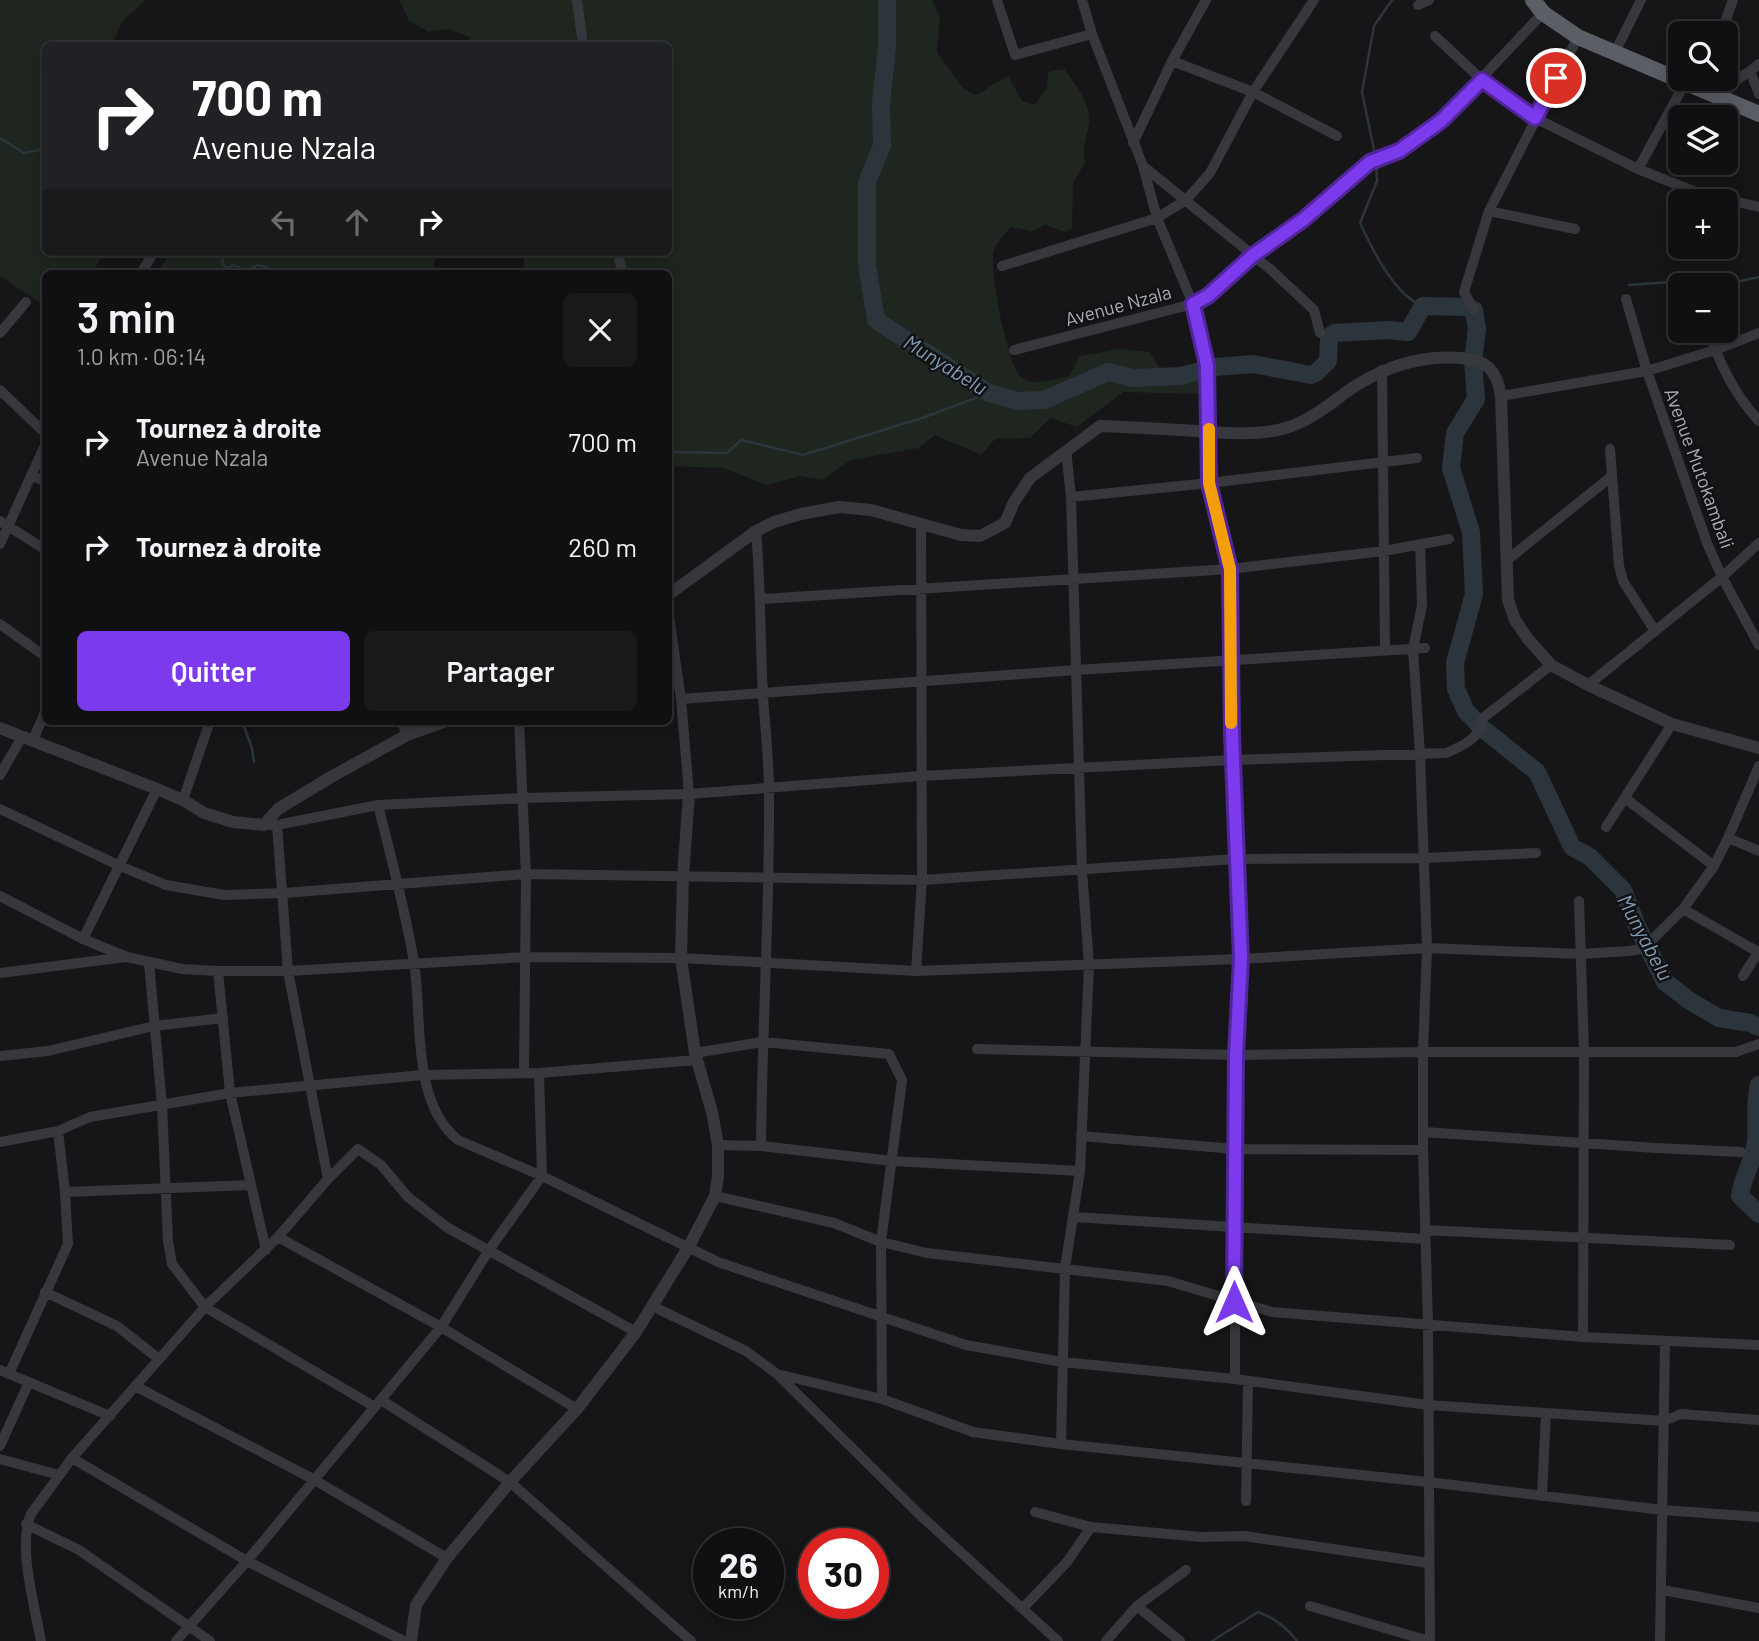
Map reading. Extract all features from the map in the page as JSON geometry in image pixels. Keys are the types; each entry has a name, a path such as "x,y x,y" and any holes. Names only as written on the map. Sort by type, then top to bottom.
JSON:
{"highway":[{"path":"1538,6 1578,37 1668,74"},
{"path":"1709,91 1759,114"}],"street":[{"path":"577,0 582,42"},
{"path":"997,0 1015,55 1092,34"},
{"path":"1082,0 1092,34 1143,166 1157,218 1193,304 1207,370 1209,483 1230,569 1232,760 1241,959 1236,1055 1235,1379"},
{"path":"1133,143 1172,61 1206,0"},
{"path":"1002,266 1157,218 1186,200 1210,173 1253,92 1314,0"},
{"path":"1418,5 1429,0"},
{"path":"1615,52 1641,0"},
{"path":"1725,21 1733,0"},
{"name":"Avenue Nzala","path":"1014,350 1193,304 1208,296 1252,256 1304,219 1376,159 1399,151 1441,121 1482,80 1538,6"},
{"path":"1435,36 1482,80 1535,118 1638,169 1698,193 1759,207"},
{"path":"1474,310 1464,292 1489,211 1578,37"},
{"path":"1172,61 1253,92 1337,136"},
{"path":"1754,67 1759,94"},
{"path":"1638,169 1697,91"},
{"path":"1143,166 1270,269 1314,310 1320,333"},
{"path":"1489,211 1574,229"},
{"name":"Avenue Mutokambali","path":"1626,299 1647,371 1707,543 1759,645"},
{"path":"0,333 26,302"},
{"path":"1502,396 1647,371 1759,333"},
{"path":"1713,343 1745,406 1759,421"},
{"path":"672,592 757,531 774,522 839,507 871,510 961,535 980,536 1005,523 1014,502 1030,478 1100,426 1209,432 1264,432 1286,428 1316,415 1347,391 1382,370 1422,358 1466,358 1480,362 1492,370 1498,379 1502,396 1508,600 1515,620 1528,639 1551,665 1588,685 1672,724 1759,748"},
{"path":"1382,370 1385,650"},
{"path":"0,390 42,430"},
{"path":"1610,449 1619,565 1623,580 1655,631"},
{"path":"1060,1444 1065,1268 1080,1171 1087,1051 1088,965 1082,870 1071,496 1066,450"},
{"path":"0,544 4,524 42,452"},
{"path":"1071,496 1209,483 1417,458"},
{"path":"31,475 42,480"},
{"path":"1506,561 1612,476"},
{"path":"4,524 42,548"},
{"path":"916,971 922,880 921,524"},
{"path":"757,531 769,788 761,1146"},
{"path":"761,599 1230,569 1384,551 1449,539"},
{"name":"Avenue Mutokambali","path":"1722,577 1759,543"},
{"path":"1310,1606 1430,1641 1428,1323 1423,1150 1427,948 1413,649 1422,605 1420,544"},
{"path":"1588,685 1722,577"},
{"path":"0,624 42,654"},
{"path":"411,1641 416,1605 447,1558 510,1482 576,1409 636,1332 688,1248 715,1196 718,1145 712,1112 696,1057 681,958 689,794 681,699 672,637"},
{"path":"681,699 1424,648"},
{"path":"0,727 157,789 204,813 233,822 270,825 378,805 689,794 921,776 1080,770 1232,760 1446,753 1467,744 1482,728 1483,718 1551,665"},
{"path":"0,775 42,716"},
{"path":"1606,827 1672,724"},
{"path":"183,800 209,725"},
{"path":"403,725 407,735"},
{"path":"328,1179 288,971 284,893 270,825 278,809 407,735 435,725"},
{"path":"519,725 526,874 524,1073"},
{"path":"0,896 83,939 127,957 182,969 218,971 288,971 526,957 681,958 916,971 1241,959 1427,948 1580,954 1640,949 1650,943 1683,909 1714,866 1759,766"},
{"path":"83,939 157,789"},
{"path":"1625,798 1714,866"},
{"path":"378,805 398,884 414,965 423,1075 439,1118 448,1132 457,1140 542,1176 718,1262 966,1345 1062,1362 1235,1379 1428,1405 1664,1421 1681,1414 1759,1420"},
{"path":"0,809 166,885 224,895 284,893 526,874 922,880 1236,859 1424,858 1536,853"},
{"path":"1728,838 1759,851"},
{"path":"1579,901 1584,1052 1583,1337"},
{"path":"1683,909 1759,952 1743,975"},
{"path":"0,973 127,957"},
{"path":"149,963 162,1105 168,1241 172,1264 205,1307 378,1403 510,1482 691,1641"},
{"path":"218,971 230,1093 265,1250"},
{"path":"0,1056 48,1051 154,1026 223,1018"},
{"path":"0,1142 58,1131 90,1117 230,1093 423,1075 539,1073 696,1057 762,1042 889,1054 901,1080 881,1241 882,1399"},
{"path":"977,1049 1236,1055 1736,1052 1759,1044"},
{"path":"176,1641 247,1561 441,1327 489,1250 542,1176 539,1073"},
{"path":"58,1131 68,1244 5,1372 110,1416"},
{"path":"1424,1132 1741,1152"},
{"path":"1082,1136 1235,1149 1423,1150"},
{"path":"718,1145 761,1146 892,1161 1080,1171"},
{"path":"41,1641 26,1551 26,1524 30,1514 72,1458 205,1307 278,1237 358,1149 381,1165 408,1196 448,1228 636,1332"},
{"path":"65,1192 251,1185"},
{"path":"715,1196 834,1223 881,1241 927,1253 1168,1281 1272,1312 1583,1337 1759,1345"},
{"path":"1074,1217 1425,1235 1584,1237 1730,1245"},
{"path":"278,1237 441,1327 576,1409"},
{"path":"45,1292 117,1326 159,1359"},
{"path":"652,1306 746,1351 777,1374 920,1515 1058,1641"},
{"path":"1660,1641 1663,1590 1665,1342"},
{"path":"777,1374 882,1399 974,1432 1060,1444 1247,1462 1663,1510 1759,1517"},
{"path":"1246,1501 1248,1381"},
{"path":"0,1446 29,1382"},
{"path":"135,1386 313,1479 447,1558"},
{"path":"1542,1496 1546,1413"},
{"path":"72,1458 247,1561 404,1641"},
{"path":"0,1459 59,1475"},
{"path":"1035,1512 1091,1527 1201,1537 1244,1536 1429,1563"},
{"path":"26,1524 79,1550 210,1641"},
{"path":"1023,1608 1067,1562 1091,1527"},
{"path":"1106,1641 1137,1606 1186,1570"},
{"path":"1663,1590 1759,1608"},
{"path":"1137,1606 1180,1641"}],"shaded area":[{"path":"0,0 145,0 122,22 113,42 42,42 42,256 103,256 94,270 42,270 42,304 0,276"},
{"path":"399,0 932,0 940,16 937,52 963,88 976,95 1008,76 1022,101 1035,105 1047,87 1048,72 1064,69 1082,95 1088,110 1085,162 1073,184 1072,228 1066,232 1045,225 1032,231 1010,227 994,250 994,276 1000,316 1010,355 1021,377 1038,382 1069,376 1080,356 1119,349 1149,352 1161,370 1186,372 1202,381 1199,394 1123,392 1077,427 1050,418 1030,438 995,439 981,455 935,435 918,448 851,460 822,480 801,476 766,485 724,468 672,466 672,270 525,270 523,256 672,256 672,42 470,42 469,37 449,29 428,32 409,21"},
{"path":"168,256 435,256 434,270 159,270"}],"waterway":[{"name":"Munyabelu","path":"887,0 887,48 881,103 882,146 867,182 867,265 876,320 989,393 1018,401 1044,400 1108,372 1133,378 1181,376 1215,367 1253,364 1311,375 1328,361 1329,337 1334,333 1388,330 1408,332 1423,306 1466,307 1474,310 1477,329 1473,361 1476,399 1455,433 1451,468 1471,532 1474,594 1455,663 1456,689 1466,711 1482,728 1537,772 1572,847 1590,857 1623,890 1636,924 1665,982 1719,1018 1759,1027"},
{"path":"1375,155 1362,92 1374,26 1392,0"},
{"path":"0,138 24,153 42,150"},
{"path":"1376,162 1377,181 1360,223 1394,282 1413,301 1423,306"},
{"path":"222,256 227,268 234,265 244,270"},
{"path":"248,270 258,265 268,270"},
{"path":"1629,285 1684,281 1727,284 1759,277"},
{"path":"672,452 727,453 741,440 803,455 925,417 989,393"},
{"path":"243,725 254,762"},
{"name":"Munyabelu","path":"1759,1085 1755,1149 1740,1196 1759,1214"},
{"path":"1212,1641 1258,1612 1279,1624 1297,1641"}],"slow traffic":[{"path":"1209,429 1209,483 1230,569 1231,723"}],"route":[{"path":"1234,1302 1236,1055 1241,959 1232,735 1230,569 1209,483 1207,365 1193,304 1208,296 1252,256 1304,219 1370,162 1399,151 1441,121 1482,80 1535,118 1556,78"}]}
